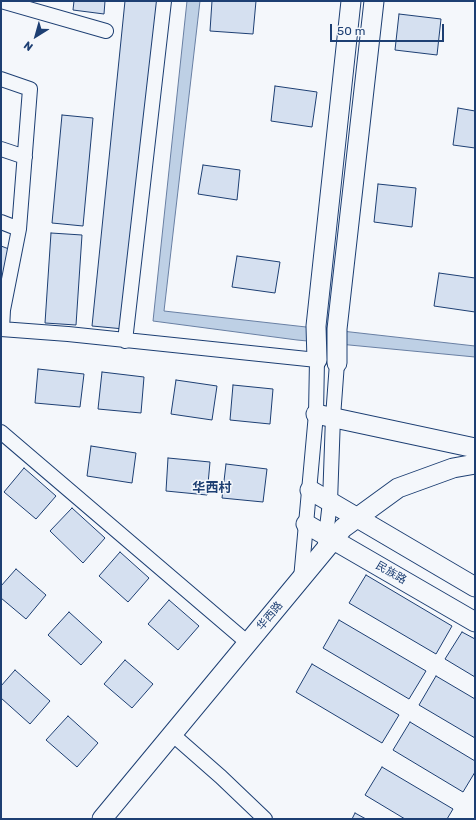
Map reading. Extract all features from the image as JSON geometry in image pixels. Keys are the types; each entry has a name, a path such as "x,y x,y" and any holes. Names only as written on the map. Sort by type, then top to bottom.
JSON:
{"street":[{"path":"1,1 106,31"},
{"path":"125,341 164,1"},
{"path":"328,542 330,502 324,416 316,343 351,1"},
{"path":"301,579 310,490 337,346 374,1"},
{"path":"1,79 30,89 19,229 3,310 2,329 68,334 125,341 316,343"},
{"path":"1,149 25,157"},
{"path":"1,222 19,229"},
{"path":"324,416 475,448"},
{"path":"1,432 248,643"},
{"name":"华西路","path":"102,819 301,579 328,542 344,528 398,488 453,468 475,464"},
{"path":"310,490 475,587"},
{"name":"民族路","path":"306,524 328,542 475,622"},
{"path":"172,734 221,777 265,819"}],"water":[{"path":"187,1 200,1 164,311 475,346 475,357 297,340 153,321"}],"building":[{"path":"74,1 105,1 104,14 73,10"},
{"path":"125,1 157,1 124,329 92,326"},
{"path":"212,1 256,1 253,34 210,31"},
{"path":"399,14 441,19 437,55 395,50"},
{"path":"275,86 317,92 312,127 271,121"},
{"path":"458,108 475,111 475,148 453,145"},
{"path":"62,115 93,118 83,226 52,223"},
{"path":"203,165 240,170 237,200 198,194"},
{"path":"378,184 416,188 412,227 374,222"},
{"path":"51,233 82,235 76,325 45,323"},
{"path":"1,246 17,252 7,278 1,276"},
{"path":"237,256 280,262 275,293 232,287"},
{"path":"439,273 475,278 475,312 434,306"},
{"path":"38,369 84,374 80,407 35,403"},
{"path":"102,372 144,377 141,413 98,409"},
{"path":"176,380 217,386 212,420 171,414"},
{"path":"233,385 273,389 270,424 230,420"},
{"path":"91,446 136,453 132,483 87,476"},
{"path":"168,458 210,462 207,495 166,491"},
{"path":"226,464 267,469 263,502 222,498"},
{"path":"24,468 56,496 36,519 4,492"},
{"path":"72,508 105,538 83,563 50,531"},
{"path":"120,552 149,578 128,602 99,576"},
{"path":"16,569 46,595 26,619 1,598 1,586"},
{"path":"366,575 452,626 436,654 349,603"},
{"path":"169,600 199,626 178,650 148,624"},
{"path":"69,612 102,642 81,665 48,635"},
{"path":"339,620 426,671 409,699 323,648"},
{"path":"462,632 475,639 475,677 445,659"},
{"path":"125,660 153,684 132,708 104,684"},
{"path":"312,664 399,715 382,743 296,692"},
{"path":"15,670 50,701 30,724 1,698 1,686"},
{"path":"436,676 475,699 475,738 419,705"},
{"path":"68,716 98,743 77,767 46,740"},
{"path":"410,722 475,761 475,772 463,792 393,750"},
{"path":"382,767 453,809 447,819 405,819 365,795"},
{"path":"355,813 366,819 352,819"}],"district":[{"name":"华西村","path":"212,488"}]}
